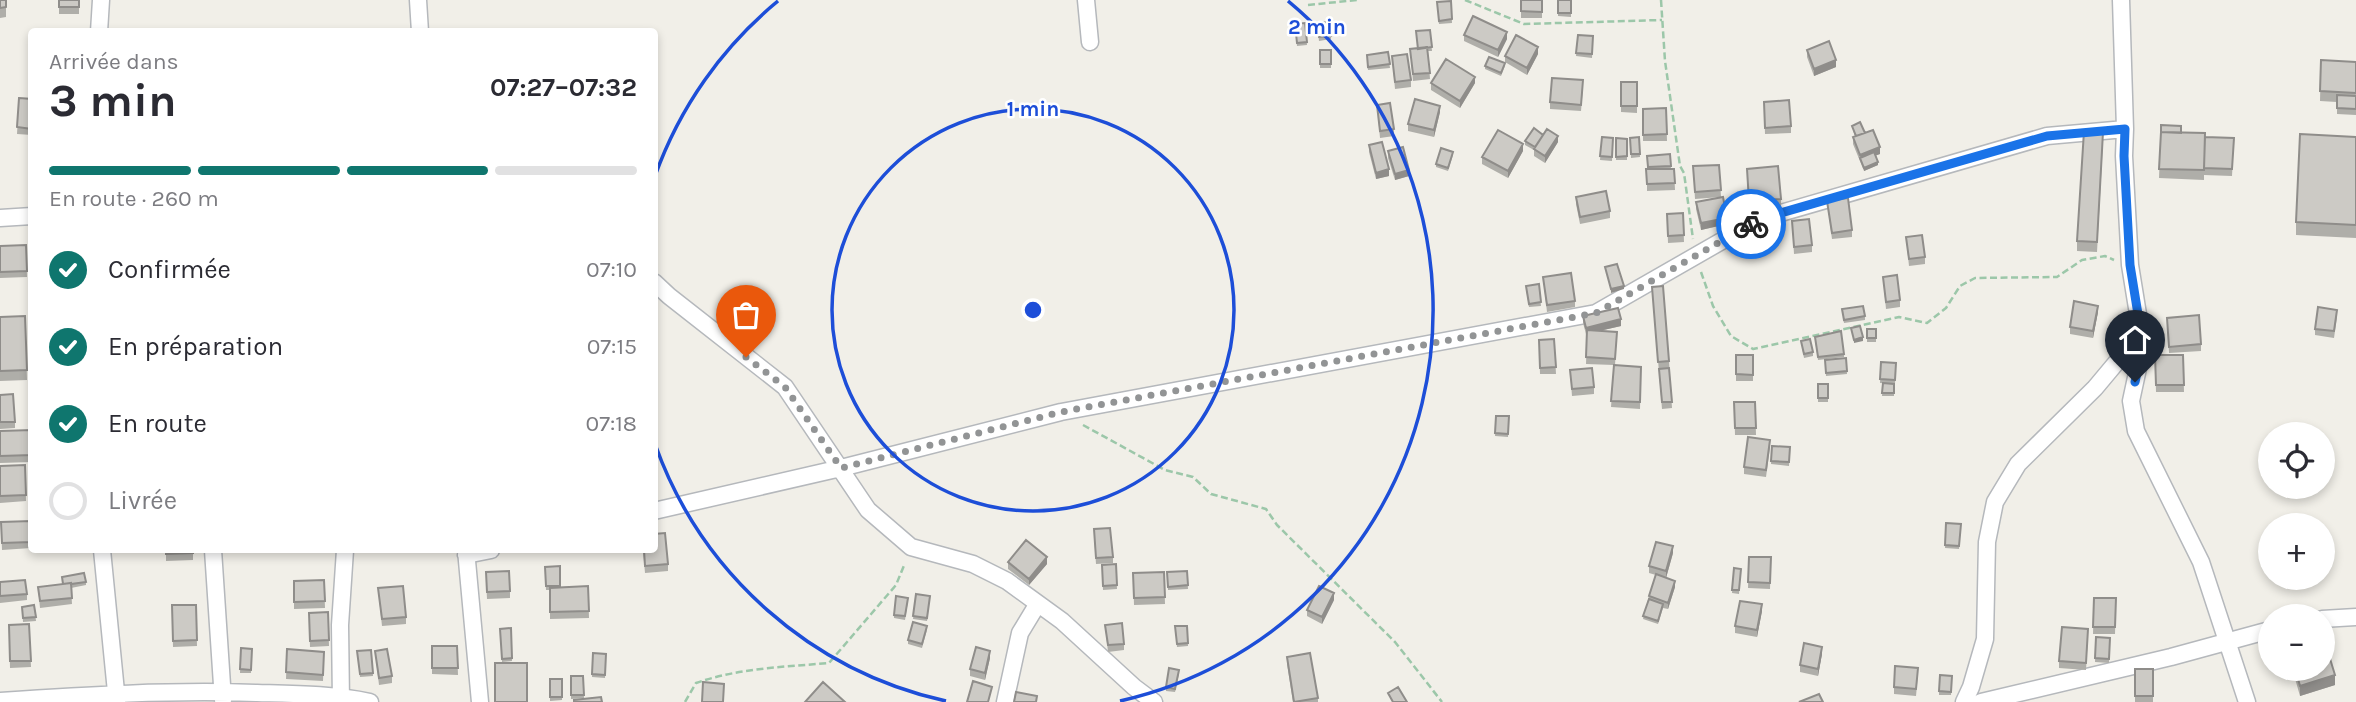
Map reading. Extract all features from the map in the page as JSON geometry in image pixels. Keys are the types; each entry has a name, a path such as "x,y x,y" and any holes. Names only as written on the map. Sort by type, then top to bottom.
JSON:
{"street":[{"path":"99,28 101,0"},
{"path":"418,0 420,28"},
{"path":"1086,0 1090,42"},
{"path":"2120,0 2130,265 2143,345 2131,401 2136,431 2201,562 2247,702"},
{"path":"658,510 841,468 1061,412 1596,313 1760,219 2047,136 2125,129"},
{"path":"0,218 28,216"},
{"path":"658,286 785,387 868,510 911,547 973,565 1007,581 1062,621 1154,702"},
{"path":"1964,702 1971,687 1984,639 1987,542 1996,502 2018,464 2095,388 2141,333"},
{"path":"102,553 117,698"},
{"path":"213,553 223,697"},
{"path":"341,699 340,625 345,553"},
{"path":"466,553 480,702"},
{"path":"1005,702 1020,632 1037,605"},
{"path":"2335,618 2356,617"},
{"path":"1982,702 2258,633"},
{"path":"0,701 223,697 370,702"}],"path":[{"path":"1308,5 1357,0"},
{"path":"1465,0 1524,24 1662,20"},
{"path":"1661,0 1665,61 1676,144 1684,173 1696,256 1713,306 1731,336 1753,349 1899,317 1927,323 1946,308 1960,286 1975,278 2057,277 2082,260 2105,256 2130,265"},
{"path":"1061,412 1165,470 1193,477 1211,494 1266,509 1277,526 1395,642 1442,702"},
{"path":"685,702 696,683 736,671 830,663 895,585 911,547"}],"building":[{"path":"0,0 6,0 6,7 0,8"},
{"path":"59,0 79,0 79,7 59,7"},
{"path":"1521,0 1542,0 1542,12 1521,11"},
{"path":"1558,0 1571,0 1571,13 1558,13"},
{"path":"1451,1 1452,19 1439,21 1437,2"},
{"path":"1473,16 1507,32 1498,50 1464,35"},
{"path":"1329,22 1331,36 1319,37 1317,23"},
{"path":"1305,23 1307,42 1297,43 1295,24"},
{"path":"1430,30 1432,47 1418,49 1416,31"},
{"path":"1516,35 1538,47 1527,68 1505,56"},
{"path":"1578,35 1593,36 1592,54 1576,53"},
{"path":"1829,41 1836,60 1814,69 1807,50"},
{"path":"1427,47 1430,73 1413,74 1410,49"},
{"path":"1320,50 1331,50 1331,64 1320,64"},
{"path":"1388,52 1390,64 1368,67 1367,55"},
{"path":"1407,54 1411,80 1395,82 1392,56"},
{"path":"1489,57 1505,63 1501,73 1485,66"},
{"path":"1446,59 1475,77 1460,101 1431,83"},
{"path":"2321,60 2356,62 2356,93 2320,91"},
{"path":"1552,78 1583,80 1581,105 1550,102"},
{"path":"1621,82 1637,82 1637,106 1621,106"},
{"path":"2337,95 2356,96 2356,109 2337,108"},
{"path":"19,98 28,99 28,128 17,127"},
{"path":"1415,99 1440,106 1434,130 1408,124"},
{"path":"1789,100 1791,126 1765,128 1764,102"},
{"path":"1390,103 1394,129 1380,131 1377,105"},
{"path":"1666,108 1667,134 1643,135 1643,109"},
{"path":"1860,122 1865,133 1856,136 1852,126"},
{"path":"2161,125 2181,126 2181,133 2161,132"},
{"path":"1534,128 1543,135 1535,147 1525,141"},
{"path":"1547,129 1558,136 1545,156 1534,149"},
{"path":"1498,130 1523,144 1508,171 1482,157"},
{"path":"1873,130 1880,147 1860,155 1853,137"},
{"path":"2084,131 2103,132 2097,242 2077,241"},
{"path":"2161,132 2205,133 2204,170 2159,169"},
{"path":"2300,134 2356,137 2356,225 2296,222"},
{"path":"1602,137 1613,138 1612,157 1600,156"},
{"path":"1639,137 1640,154 1631,154 1630,138"},
{"path":"2205,137 2234,138 2232,169 2204,168"},
{"path":"1616,138 1627,139 1627,156 1616,157"},
{"path":"1382,142 1389,169 1376,173 1369,145"},
{"path":"1403,147 1409,170 1395,174 1388,151"},
{"path":"1441,148 1453,152 1448,168 1436,164"},
{"path":"1874,152 1878,162 1864,168 1860,158"},
{"path":"1670,154 1671,166 1648,167 1647,156"},
{"path":"1719,165 1721,190 1695,192 1693,166"},
{"path":"1778,166 1781,199 1749,201 1747,169"},
{"path":"1646,169 1674,169 1675,183 1647,184"},
{"path":"1606,191 1610,211 1580,217 1576,197"},
{"path":"1723,197 1727,218 1701,223 1696,202"},
{"path":"1848,198 1852,230 1832,233 1827,201"},
{"path":"1683,213 1684,235 1668,236 1667,214"},
{"path":"1809,219 1812,245 1794,247 1792,221"},
{"path":"1922,235 1925,257 1909,259 1906,237"},
{"path":"26,245 27,271 0,272 0,246"},
{"path":"1617,264 1624,286 1611,289 1605,267"},
{"path":"1571,273 1575,301 1547,305 1543,277"},
{"path":"1897,275 1900,300 1886,302 1883,277"},
{"path":"1539,284 1541,302 1529,304 1526,286"},
{"path":"1663,286 1669,361 1658,362 1652,287"},
{"path":"2074,301 2098,306 2093,331 2070,327"},
{"path":"1863,306 1865,316 1844,320 1842,309"},
{"path":"2318,307 2337,310 2334,331 2315,329"},
{"path":"1618,308 1621,319 1586,328 1583,316"},
{"path":"2199,315 2201,344 2169,347 2167,318"},
{"path":"25,316 27,370 0,371 0,317"},
{"path":"1860,326 1863,337 1854,340 1851,328"},
{"path":"1867,329 1876,329 1876,338 1867,338"},
{"path":"1587,330 1617,332 1615,359 1586,357"},
{"path":"1841,331 1844,354 1818,357 1815,337"},
{"path":"1554,339 1556,367 1540,368 1539,340"},
{"path":"1810,339 1813,352 1804,354 1801,341"},
{"path":"1736,355 1753,355 1753,375 1736,374"},
{"path":"2155,355 2183,355 2184,385 2156,385"},
{"path":"1846,358 1847,371 1826,373 1825,360"},
{"path":"1881,362 1896,363 1895,380 1880,379"},
{"path":"1614,365 1641,367 1640,402 1611,401"},
{"path":"1592,368 1594,387 1572,389 1570,370"},
{"path":"1669,368 1672,402 1662,402 1659,369"},
{"path":"1883,383 1894,384 1894,393 1882,393"},
{"path":"1818,384 1828,384 1828,398 1818,398"},
{"path":"13,394 15,422 0,422 0,395"},
{"path":"1734,402 1755,402 1756,428 1735,428"},
{"path":"1496,416 1509,416 1508,434 1495,433"},
{"path":"28,430 28,455 0,456 0,431"},
{"path":"1748,437 1770,440 1766,470 1744,467"},
{"path":"1772,446 1790,447 1789,462 1771,461"},
{"path":"25,465 26,495 0,496 0,466"},
{"path":"28,521 28,542 2,543 1,522"},
{"path":"1946,523 1961,524 1959,546 1945,545"},
{"path":"1110,528 1113,557 1096,558 1094,529"},
{"path":"665,533 668,564 645,566 644,553 658,553 658,534"},
{"path":"1026,540 1047,557 1029,579 1008,562"},
{"path":"1656,542 1673,546 1666,571 1649,566"},
{"path":"1749,557 1771,557 1770,583 1748,582"},
{"path":"1116,564 1117,585 1103,586 1102,565"},
{"path":"560,566 560,586 546,586 545,567"},
{"path":"1734,568 1741,569 1739,590 1732,590"},
{"path":"509,571 510,591 487,592 486,572"},
{"path":"1187,571 1188,585 1168,587 1167,572"},
{"path":"1164,572 1165,597 1134,598 1133,573"},
{"path":"84,573 86,582 63,584 62,577"},
{"path":"1656,574 1675,581 1668,603 1649,596"},
{"path":"25,580 27,594 0,596 0,582"},
{"path":"324,580 325,601 294,602 294,581"},
{"path":"71,583 72,598 40,601 38,587"},
{"path":"403,586 406,617 382,619 378,588"},
{"path":"588,586 589,611 550,612 550,588"},
{"path":"1319,586 1334,593 1322,617 1307,610"},
{"path":"916,594 930,596 927,618 913,616"},
{"path":"896,596 908,598 905,616 894,615"},
{"path":"2094,598 2116,598 2115,627 2093,627"},
{"path":"1649,599 1663,604 1658,621 1643,616"},
{"path":"1740,601 1762,604 1757,630 1735,626"},
{"path":"34,605 36,617 23,618 22,607"},
{"path":"172,605 196,605 197,640 173,641"},
{"path":"328,612 329,640 310,641 309,613"},
{"path":"913,622 927,626 922,644 908,640"},
{"path":"1122,623 1124,644 1108,645 1105,625"},
{"path":"29,624 31,661 10,661 9,625"},
{"path":"1175,626 1187,626 1188,643 1177,644"},
{"path":"2062,627 2088,629 2086,663 2059,661"},
{"path":"511,628 512,658 502,659 500,629"},
{"path":"2096,637 2110,638 2109,659 2095,658"},
{"path":"1804,643 1822,647 1818,669 1800,665"},
{"path":"432,646 457,646 458,668 432,668"},
{"path":"976,647 990,651 985,673 970,669"},
{"path":"241,648 252,649 251,670 240,669"},
{"path":"287,649 324,652 323,675 286,672"},
{"path":"387,649 392,676 379,678 375,651"},
{"path":"371,650 373,673 360,674 357,651"},
{"path":"593,653 606,654 605,675 592,674"},
{"path":"1310,653 1318,698 1294,702 1287,657"},
{"path":"495,663 527,663 527,702 495,702"},
{"path":"1895,666 1918,668 1916,689 1894,687"},
{"path":"1169,668 1179,670 1175,689 1166,687"},
{"path":"2135,669 2153,669 2153,696 2135,696"},
{"path":"1940,675 1952,676 1951,692 1939,691"},
{"path":"571,676 583,676 584,695 571,695"},
{"path":"550,679 562,679 562,697 550,697"},
{"path":"973,681 992,687 988,702 967,702"},
{"path":"2299,681 2316,681 2300,686"},
{"path":"703,682 724,684 723,702 702,702"},
{"path":"823,682 845,702 805,702"},
{"path":"1398,687 1407,702 1393,702 1388,693"},
{"path":"1016,692 1037,696 1036,702 1014,702"},
{"path":"1819,694 1823,702 1799,702"},
{"path":"601,697 602,702 574,702 574,700"}],"way so far":[{"path":"746,357 785,387 841,468 1061,412 1596,313 1751,224"}],"route":[{"path":"1751,224 1760,219 2047,136 2125,129 2130,265 2143,345 2135,382"}]}
